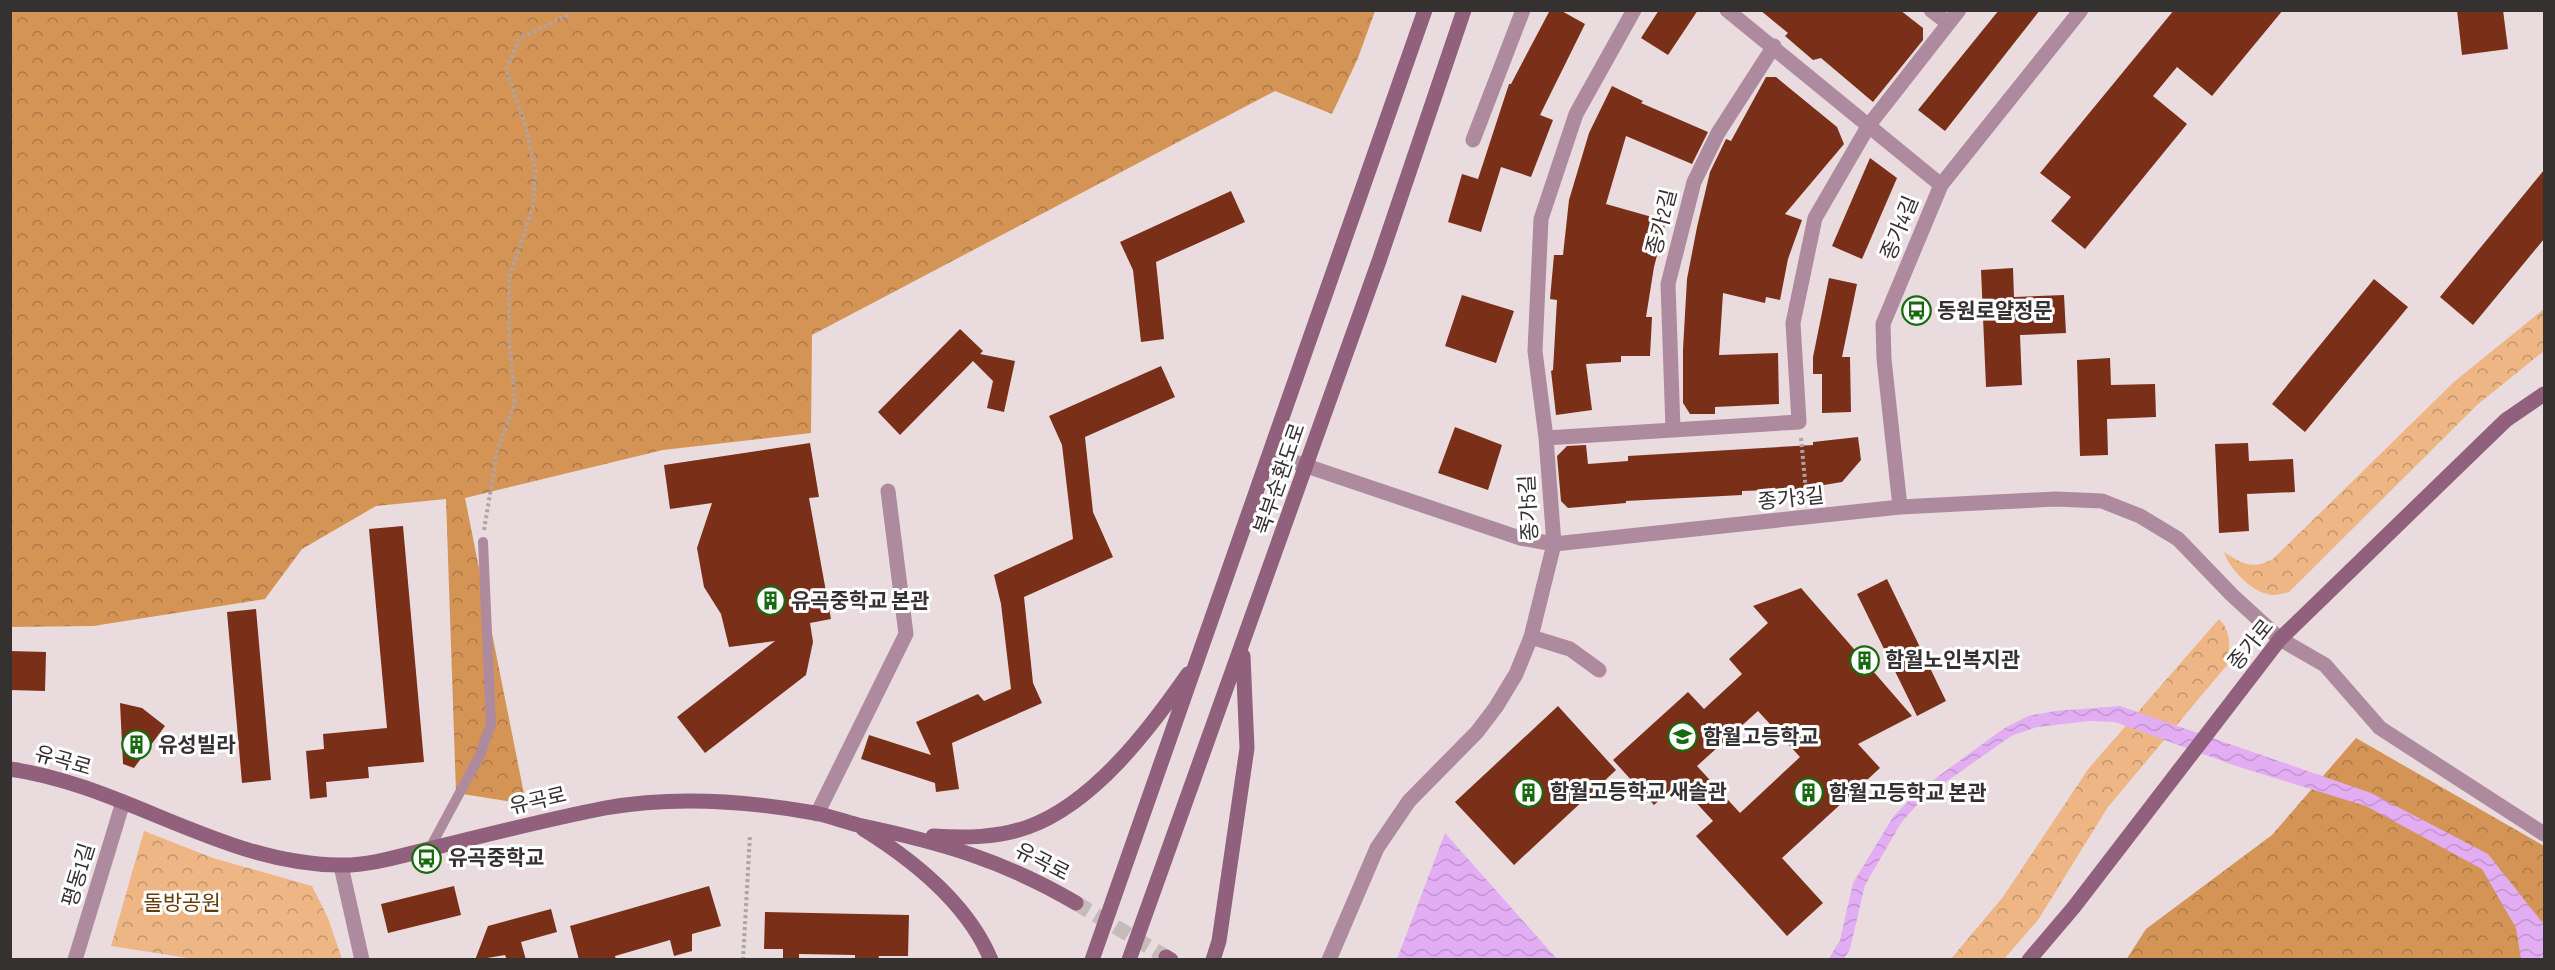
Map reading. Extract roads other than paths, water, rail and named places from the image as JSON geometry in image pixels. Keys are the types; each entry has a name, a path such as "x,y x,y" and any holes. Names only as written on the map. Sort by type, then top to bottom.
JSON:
{"main road":[{"name":"북부순환도로","path":"1092,960 1425,10"},
{"name":"북부순환도로","path":"1129,960 1306,467 1464,10"},
{"name":"종가로","path":"2029,960 2074,907 2280,639 2506,420 2544,394"},
{"path":"1214,960 1219,941 1247,748 1243,645"},
{"path":"908,834 978,837 1017,830 1053,816 1097,783 1130,749 1166,707 1199,659"},
{"name":"유곡로","path":"10,769 74,784 257,852 302,862 341,866 382,860 533,823 628,806 713,803 761,805 817,814 908,834 983,857 1034,879 1076,903"},
{"path":"855,824 901,855 942,891 965,917 991,960"}],"street":[{"path":"1473,140 1523,10"},
{"name":"종가5길","path":"1329,960 1377,848 1409,801 1477,732 1496,707 1516,674 1532,637 1554,544 1546,438 1535,351 1541,219 1576,114 1634,10"},
{"path":"1727,10 1774,46 1941,185"},
{"path":"1931,10 1948,23"},
{"path":"1546,438 1799,422 1793,323 1815,218 1869,125 1959,10"},
{"name":"종가4길","path":"1900,507 1884,359 1883,324 1941,185 2080,10"},
{"name":"종가2길","path":"1672,429 1668,284 1694,182 1718,133 1774,46"},
{"name":"종가3길","path":"1271,454 1520,538 1554,544 1900,507 2056,499 2102,501 2140,516 2178,539 2232,595 2280,639 2325,665 2380,728 2544,834"},
{"path":"817,814 906,634 888,491"},
{"path":"1532,637 1570,650 1599,670"},
{"name":"평동1길","path":"75,960 123,802"},
{"path":"341,866 362,960"}],"lane":[{"path":"430,848 480,755 491,724 483,542"}],"water":[{"path":"2120,706 2371,793 2488,854 2542,922 2544,919 2544,959 2521,959 2516,928 2482,869 2366,806 2239,767 2115,722 2090,721 2037,727 2011,736 1922,799 1901,823 1865,885 1850,949 1844,959 1828,960 1840,940 1853,883 1893,817 1917,792 2003,729 2028,716 2055,711"},
{"path":"1445,833 1557,959 1397,959"}],"tunnel":[{"path":"1076,903 1166,957"}],"place":[{"name":"동원로얄정문","path":"1916,311"},
{"name":"유곡중학교 본관","path":"770,601"},
{"name":"함월노인복지관","path":"1864,660"},
{"name":"함월고등학교","path":"1682,737"},
{"name":"유성빌라","path":"137,745"},
{"name":"함월고등학교 새솔관","path":"1529,792"},
{"name":"함월고등학교 본관","path":"1808,793"},
{"name":"유곡중학교","path":"427,858"}],"park label":[{"name":"돌방공원","path":"182,903"}]}
